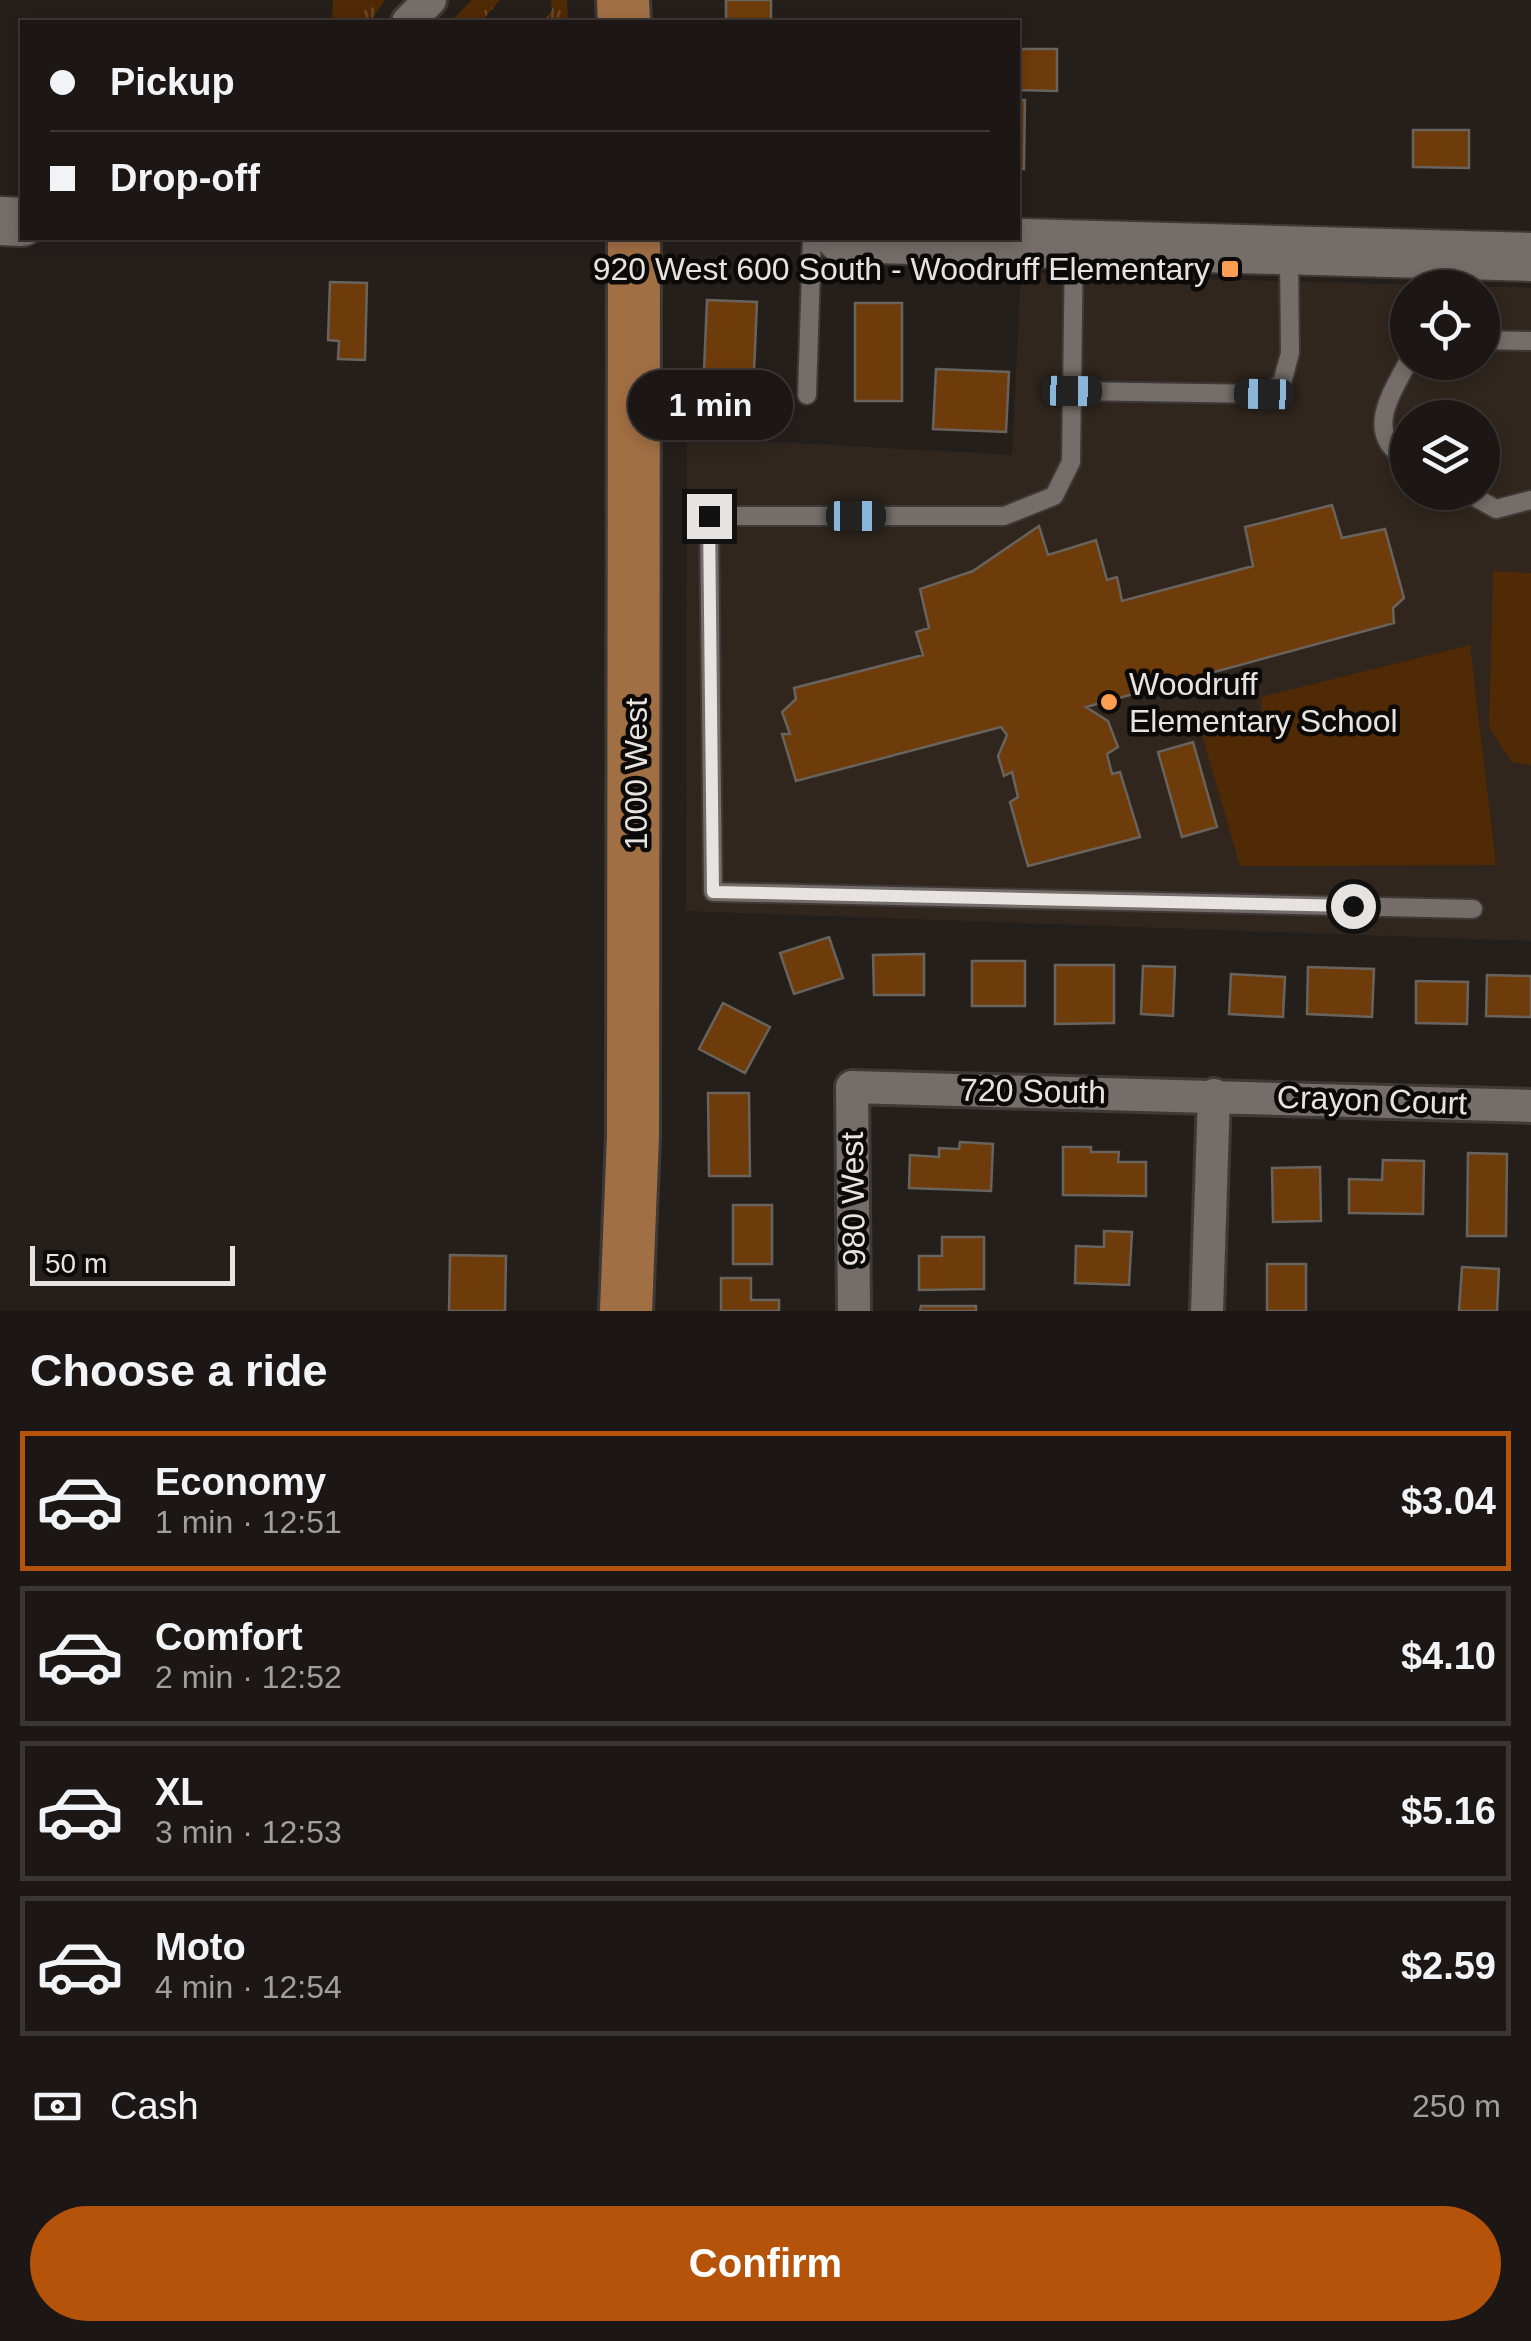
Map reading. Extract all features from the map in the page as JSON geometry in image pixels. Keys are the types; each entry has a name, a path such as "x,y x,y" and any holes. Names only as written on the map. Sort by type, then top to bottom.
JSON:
{"main road":[{"name":"1000 West","path":"626,1311 635,881 634,240"}],"street":[{"path":"410,20 430,0"},
{"path":"958,240 1531,257"},
{"name":"720 South","path":"852,1087 1214,1095"},
{"name":"980 West","path":"852,1087 854,1311"},
{"path":"1207,1311 1214,1095"},
{"name":"Crayon Court","path":"1214,1095 1531,1106"}],"lane":[{"path":"807,395 812,240"},
{"path":"1074,242 1071,462 1054,496 1004,516 709,516 713,892 1473,910"},
{"path":"1072,391 1264,394 1282,383 1290,353 1289,250"},
{"path":"1500,340 1531,341"},
{"path":"1390,445 1382,430 1382,410 1398,380"},
{"path":"1500,508 1531,500"}],"shaded area":[{"name":"Woodruff Elementary School","path":"1021,274 1390,284 1390,380 1500,380 1500,287 1531,288 1531,941 686,911 687,437 1012,455"}],"green space":[{"path":"333,0 385,0 371,20 332,20"},
{"path":"472,0 500,0 483,20 452,20"},
{"path":"551,0 567,0 568,20 544,20 552,10"},
{"path":"1493,571 1531,573 1531,765 1512,762 1489,728"},
{"path":"1470,645 1496,865 1240,866 1202,735 1263,719 1261,697"}],"building":[{"path":"726,0 771,0 771,20 726,20"},
{"path":"1020,49 1057,49 1057,91 1020,90"},
{"path":"1020,100 1025,100 1024,169 1020,169"},
{"path":"1413,130 1469,130 1469,168 1413,167"},
{"path":"330,282 367,283 365,360 338,359 339,341 328,340"},
{"path":"707,300 757,302 753,395 703,394"},
{"path":"855,303 902,303 902,401 855,401"},
{"path":"936,369 1009,372 1006,432 933,429"},
{"name":"Woodruff Elementary School","path":"1332,505 1342,538 1385,529 1404,598 1393,608 1394,623 1086,707 1108,721 1118,747 1107,754 1112,774 1120,772 1140,837 1028,866 1010,802 1018,797 1012,772 1004,776 998,756 1007,735 1001,727 796,781 782,734 790,734 782,712 796,699 794,688 923,655 916,632 929,628 920,589 973,571 1039,526 1048,555 1096,540 1107,580 1117,577 1122,601 1253,566 1245,527"},
{"path":"1193,742 1217,827 1182,837 1158,752"},
{"path":"829,937 843,978 794,994 780,953"},
{"path":"924,954 924,995 874,995 873,955"},
{"path":"972,961 1025,961 1025,1006 972,1006"},
{"path":"1055,965 1114,965 1114,1023 1055,1024"},
{"path":"1143,966 1175,967 1173,1016 1141,1014"},
{"path":"1308,967 1374,969 1372,1017 1307,1014"},
{"path":"1231,974 1285,977 1283,1017 1229,1014"},
{"path":"1487,975 1531,976 1531,1017 1486,1016"},
{"path":"1416,981 1468,982 1467,1024 1416,1023"},
{"path":"723,1003 770,1027 745,1073 699,1049"},
{"path":"708,1093 749,1093 750,1176 709,1176"},
{"path":"960,1142 993,1144 991,1191 909,1188 910,1155 939,1157 939,1148 959,1149"},
{"path":"1063,1147 1119,1152 1118,1162 1146,1162 1146,1196 1063,1195"},
{"path":"1468,1153 1507,1154 1506,1236 1467,1236"},
{"path":"1383,1160 1424,1161 1423,1214 1349,1213 1349,1179 1382,1180"},
{"path":"1320,1167 1321,1221 1273,1222 1272,1168"},
{"path":"733,1205 772,1205 772,1264 733,1264"},
{"path":"1104,1231 1132,1232 1129,1285 1075,1283 1076,1246 1104,1247"},
{"path":"942,1237 984,1237 984,1289 919,1290 919,1256 942,1256"},
{"path":"450,1255 506,1256 505,1311 449,1311"},
{"path":"1267,1264 1306,1264 1306,1311 1267,1311"},
{"path":"1462,1267 1499,1269 1497,1311 1459,1311"},
{"path":"721,1278 751,1278 751,1300 779,1300 779,1311 721,1311"},
{"path":"921,1306 976,1306 976,1311 920,1311"}],"place":[{"name":"920 West 600 South - Woodruff Elementary","path":"1230,269"},
{"name":"Woodruff Elementary School","path":"1109,702"}],"route":[{"path":"709,516 713,892 1353,906"}]}
